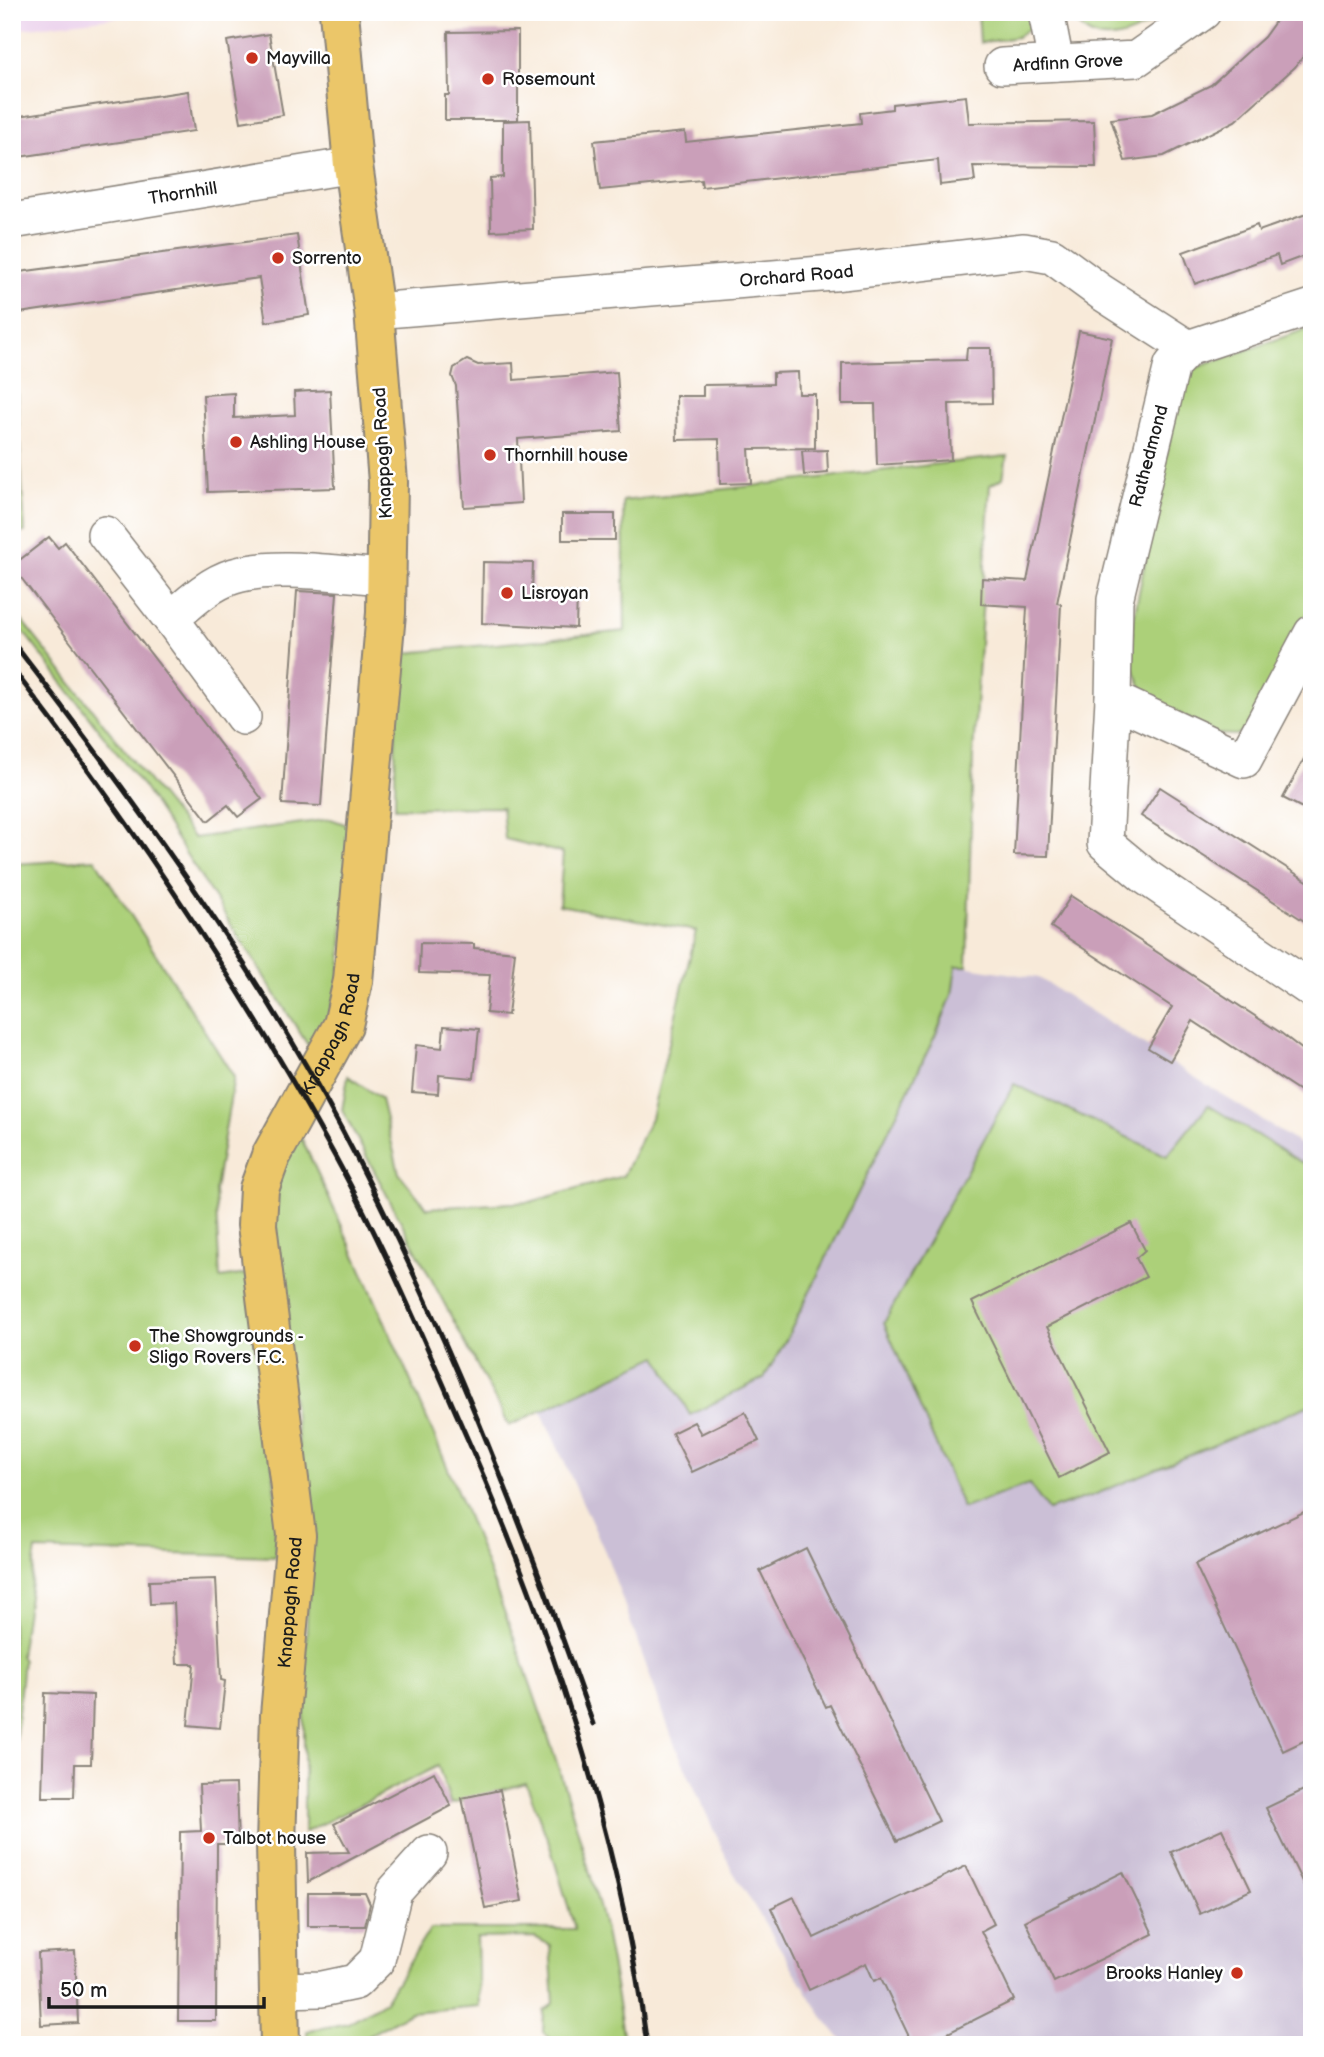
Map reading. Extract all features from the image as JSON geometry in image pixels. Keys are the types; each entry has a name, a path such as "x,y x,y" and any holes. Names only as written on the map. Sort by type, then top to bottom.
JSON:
{"main road":[{"name":"Knappagh Road","path":"280,2045 276,1844 280,1715 296,1535 257,1225 259,1189 271,1156 343,1025 353,981 382,671 387,577 388,482 374,312 354,165 339,12"}],"street":[{"path":"1046,12 1056,64"},
{"name":"Ardfinn Grove","path":"1002,66 1136,59 1203,12"},
{"name":"Thornhill","path":"12,221 354,165"},
{"name":"Orchard Road","path":"374,312 833,273 1024,251 1052,256 1101,292 1188,348"},
{"path":"1188,348 1312,307"},
{"name":"Rathedmond","path":"1188,348 1172,365 1115,600 1105,844 1146,877 1312,990"},
{"path":"105,534 243,717"},
{"path":"171,619 201,594 233,576 276,571 387,577"},
{"path":"1113,699 1244,760 1312,633"},
{"path":"278,1990 322,1989 355,1982 377,1960 394,1892 429,1853"}],"shaded area":[{"path":"12,12 161,12 12,30"},
{"path":"956,965 1039,978 1312,1152 1312,2045 846,2045 822,2016 732,1870 674,1743 606,1554 541,1411 658,1356 690,1414 764,1378 786,1340 937,1032 952,995"}],"green space":[{"path":"978,12 1028,12 1030,28 1017,37 980,43"},
{"path":"1071,12 1169,12 1129,34 1103,38 1080,26"},
{"path":"1312,327 1312,605 1252,728 1236,735 1216,734 1145,695 1133,667 1132,627 1173,421 1190,370"},
{"path":"16,384 25,532 12,534 12,387"},
{"path":"1007,456 1003,478 990,485 973,755 967,966 956,966 952,995 937,1032 786,1340 764,1378 690,1415 657,1356 509,1426 342,1110 348,1076 381,1099 399,1173 427,1208 530,1202 623,1176 651,1118 696,931 559,905 563,853 505,839 502,807 395,808 396,654 625,631 623,501"},
{"path":"12,608 194,838 331,819 350,826 340,979 316,1058 144,788 12,617"},
{"name":"The Showgrounds - Sligo Rovers F.C.","path":"95,859 234,1077 215,1190 220,1278 247,1274 277,1501 275,1557 36,1550 20,1656 23,1660 12,1778 12,864"},
{"path":"1014,1084 1167,1156 1208,1105 1312,1169 1312,1404 1094,1495 1048,1510 1029,1484 963,1508 884,1323"},
{"path":"299,1133 427,1418 504,1612 571,1809 600,1910 625,2045 555,2042 543,2032 544,2011 554,2003 550,1945 535,1937 477,1938 479,2006 411,2012 360,2040 334,2045 307,2045 307,2031 348,2023 385,2001 430,1929 575,1929 550,1846 526,1783 451,1804 438,1766 304,1833 304,1706 310,1532 270,1227 279,1176"}],"building":[{"path":"1282,12 1312,12 1312,45 1295,67 1235,121 1164,156 1125,161 1111,119 1152,114 1211,85 1264,37"},
{"name":"Rosemount","path":"518,31 518,120 445,120 445,95 449,95 448,32"},
{"path":"269,34 283,115 241,122 227,41"},
{"path":"188,91 194,131 12,158 12,117"},
{"path":"966,96 969,123 1094,121 1096,167 973,166 975,181 940,185 938,160 702,187 701,180 600,190 594,141 685,132 686,142 861,123 860,113 892,109 892,104"},
{"path":"530,120 533,229 491,231 490,178 503,177 503,121"},
{"path":"1312,212 1312,253 1280,265 1277,255 1195,284 1183,252 1257,225 1259,231"},
{"path":"297,235 309,315 266,322 259,278 12,314 12,273"},
{"path":"1079,331 1112,338 1057,603 1061,604 1048,856 1014,855 1027,607 981,604 982,578 1027,581"},
{"path":"967,348 991,348 992,403 949,404 951,460 877,465 875,404 842,404 842,363 966,360"},
{"path":"467,360 478,365 513,363 514,380 617,372 621,431 518,439 521,503 464,507 456,386 452,376 454,368"},
{"path":"798,372 799,394 815,394 815,448 749,449 751,483 720,484 719,439 677,440 676,396 703,396 703,385 773,384 773,373"},
{"name":"Ashling House","path":"330,390 335,488 208,492 203,395 234,393 234,418 295,415 294,392"},
{"path":"827,450 828,473 804,475 802,451"},
{"path":"562,514 615,514 615,540 562,540"},
{"path":"49,537 58,548 65,542 262,799 238,817 228,805 208,821 12,566"},
{"name":"Lisroyan","path":"483,562 533,563 532,592 577,593 576,628 482,623"},
{"path":"297,591 337,593 321,806 282,804"},
{"path":"1312,744 1312,813 1283,798"},
{"path":"1160,787 1312,884 1312,926 1141,816"},
{"path":"1071,896 1281,1033 1312,1057 1312,1099 1193,1021 1170,1061 1148,1048 1172,1007 1051,927"},
{"path":"420,943 474,944 474,948 515,952 508,1015 486,1013 490,975 419,973"},
{"path":"444,1026 479,1029 474,1078 439,1075 438,1094 412,1092 416,1045 442,1048"},
{"path":"1131,1223 1145,1250 1136,1258 1146,1277 1047,1327 1110,1452 1059,1478 972,1302"},
{"path":"745,1412 759,1441 692,1472 672,1433 694,1422 701,1434"},
{"path":"1312,1508 1312,1737 1283,1751 1195,1564"},
{"path":"806,1548 939,1821 897,1841 830,1705 826,1707 760,1571"},
{"path":"216,1579 221,1680 225,1681 220,1728 188,1725 194,1664 177,1664 174,1603 150,1604 149,1581"},
{"path":"45,1693 93,1695 91,1764 75,1764 74,1797 42,1797"},
{"path":"434,1772 451,1806 308,1882 307,1853 349,1852 334,1824"},
{"path":"236,1784 238,1844 217,1844 216,2021 178,2021 180,1832 201,1831 199,1785"},
{"path":"1312,1786 1312,1902 1266,1808"},
{"path":"500,1790 522,1901 485,1908 462,1798"},
{"path":"1222,1829 1251,1890 1200,1914 1171,1852"},
{"path":"966,1866 994,1924 981,1931 1014,2000 924,2045 913,2045 881,1978 874,1981 866,1963 809,1990 771,1908 794,1897 814,1938"},
{"path":"1123,1872 1153,1934 1054,1982 1025,1921"},
{"path":"308,1893 365,1893 370,1904 365,1926 308,1926"},
{"path":"75,1951 78,2023 41,2025 38,1953"}],"railway":[{"path":"12,641 145,818 187,879 268,1002 342,1130 414,1274 479,1422 538,1572 593,1724"},
{"path":"12,668 139,840 255,1018 327,1142 395,1276 520,1566 574,1722 618,1882 647,2045"}],"place":[{"name":"Mayvilla","path":"252,58"},
{"name":"Rosemount","path":"488,79"},
{"name":"Sorrento","path":"278,258"},
{"name":"Ashling House","path":"236,442"},
{"name":"Thornhill house","path":"490,455"},
{"name":"Lisroyan","path":"507,593"},
{"name":"The Showgrounds - Sligo Rovers F.C.","path":"135,1346"},
{"name":"Talbot house","path":"209,1838"},
{"name":"Brooks Hanley","path":"1237,1973"}]}
